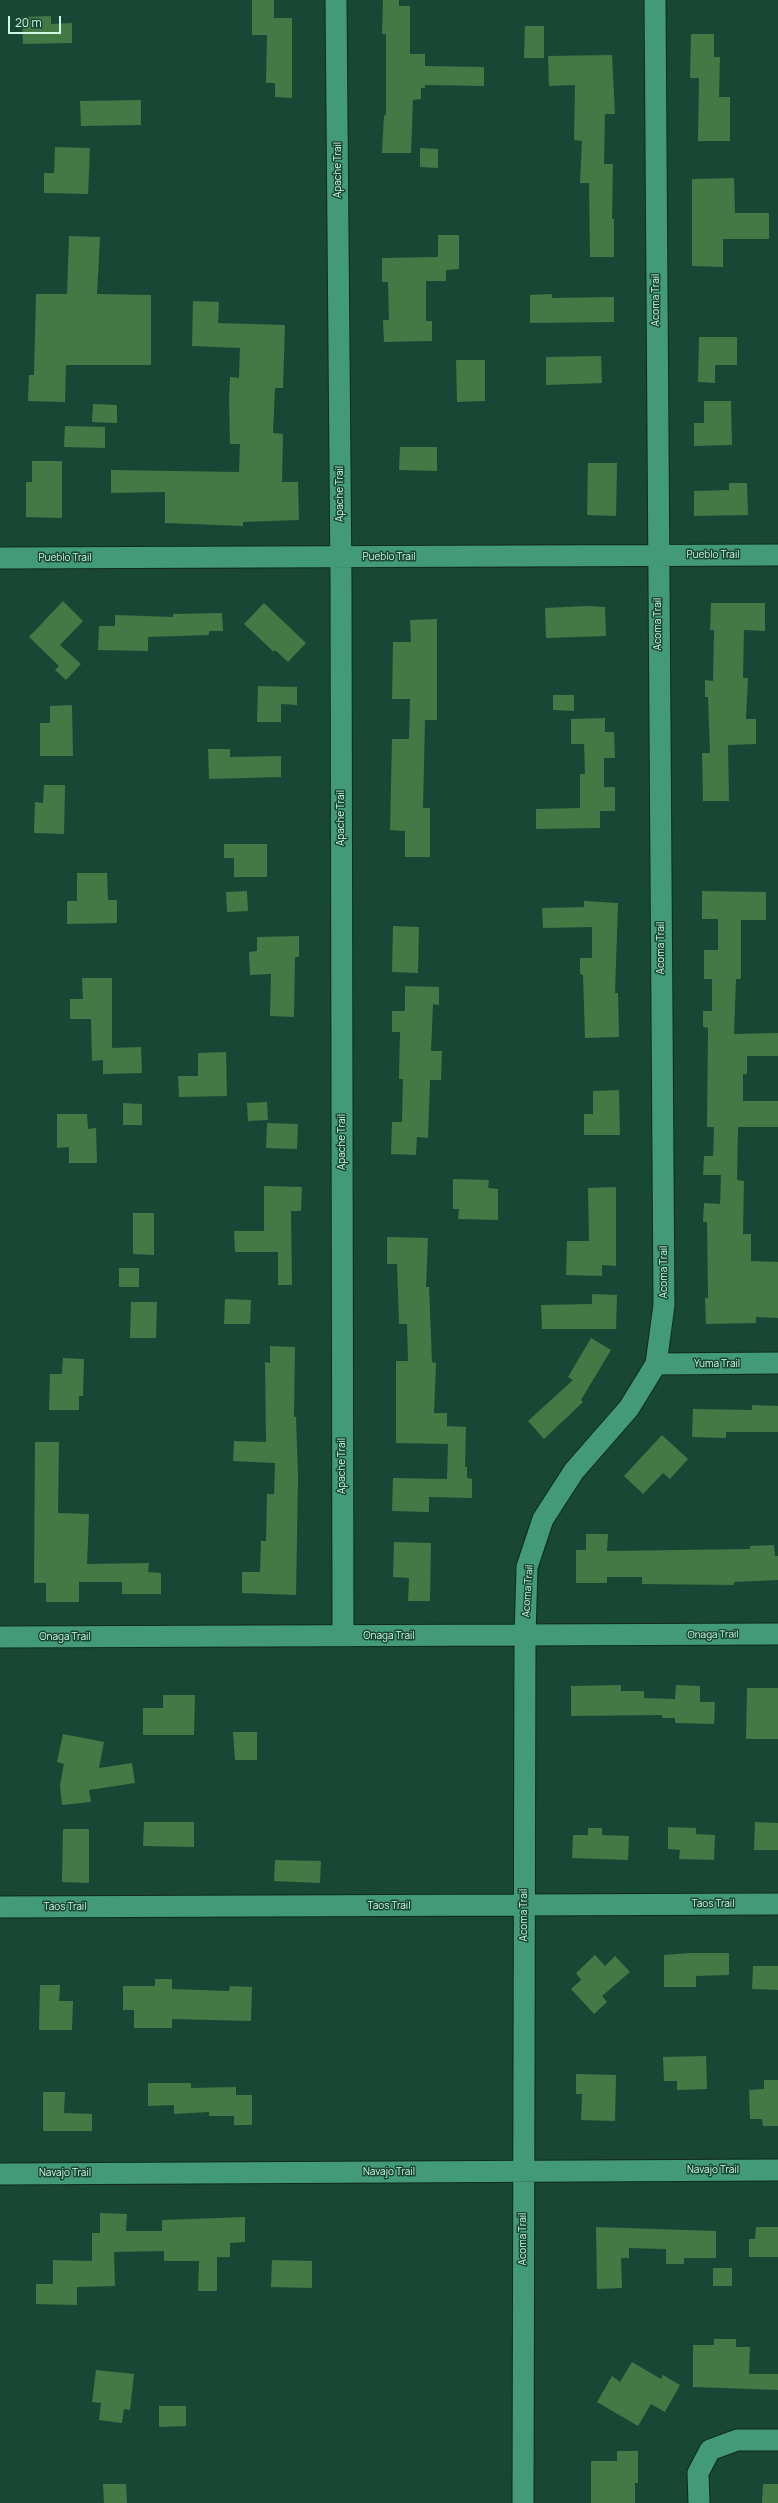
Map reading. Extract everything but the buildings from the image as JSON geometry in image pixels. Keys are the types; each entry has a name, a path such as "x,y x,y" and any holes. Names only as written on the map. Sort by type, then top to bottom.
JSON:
{"street":[{"name":"Apache Trail","path":"336,0 341,557 343,1636"},
{"name":"Acoma Trail","path":"523,2503 525,1637 527,1567 543,1519 574,1471 629,1408 656,1364 664,1306 655,0"},
{"name":"Pueblo Trail","path":"0,558 778,555"},
{"name":"Yuma Trail","path":"656,1364 778,1363"},
{"name":"Onaga Trail","path":"0,1637 525,1637 778,1634"},
{"name":"Taos Trail","path":"0,1907 778,1904"},
{"name":"Navajo Trail","path":"0,2174 778,2170"},
{"path":"698,2503 698,2473 710,2450 737,2440 778,2440"}]}
